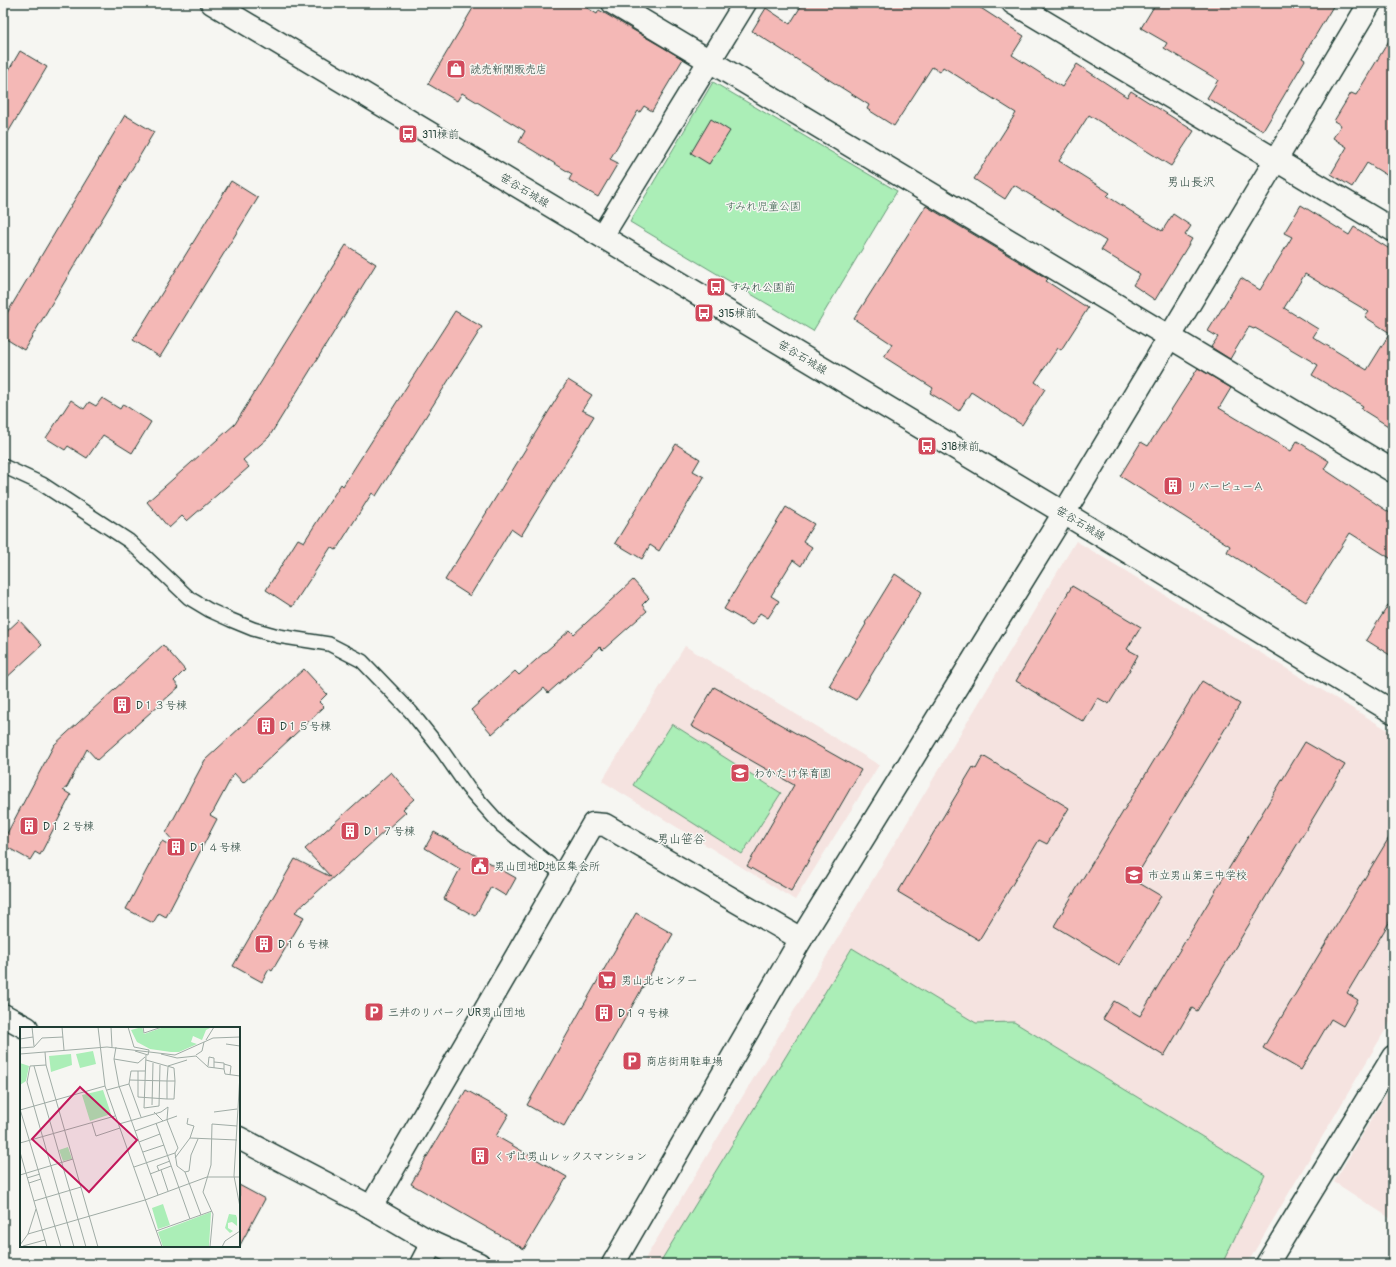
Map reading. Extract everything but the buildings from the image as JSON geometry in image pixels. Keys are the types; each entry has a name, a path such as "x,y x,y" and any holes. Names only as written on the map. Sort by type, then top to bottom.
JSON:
{"street":[{"name":"笹谷石城線","path":"212,3 1064,513 1393,712"},
{"path":"613,3 1393,471"},
{"path":"602,236 745,3"},
{"path":"1013,3 1393,230"},
{"path":"613,1264 801,940 1064,513 1370,3"},
{"path":"371,1207 593,824 605,825 801,940"},
{"path":"3,1015 25,1027"},
{"path":"1267,1264 1393,1056"},
{"path":"240,1139 371,1207 432,1243 479,1264"},
{"path":"421,1264 432,1243"}],"lane":[{"path":"3,466 42,484 129,541 189,598 209,610 246,626 278,636 330,644 362,661 410,712 443,752 468,788 501,825 563,875"}],"shaded area":[{"name":"市立男山第三中学校","path":"1076,541 1393,733 1393,1017 1247,1264 642,1264"},
{"name":"わかたけ保育園","path":"685,646 879,765 795,900 602,781"},
{"path":"1393,1083 1393,1220 1334,1182"}],"green space":[{"name":"すみれ児童公園","path":"713,82 897,191 813,331 630,222"},
{"path":"672,724 781,793 742,854 633,785"},
{"path":"852,948 976,1023 1014,1022 1265,1175 1222,1264 659,1264"}],"place":[{"name":"読売新聞販売店","path":"456,69"},
{"name":"311棟前","path":"408,134"},
{"name":"すみれ公園前","path":"716,287"},
{"name":"315棟前","path":"704,313"},
{"name":"318棟前","path":"927,446"},
{"name":"リバービューＡ","path":"1173,486"},
{"name":"D１３号棟","path":"122,705"},
{"name":"D１５号棟","path":"266,726"},
{"name":"わかたけ保育園","path":"740,773"},
{"name":"D１２号棟","path":"29,826"},
{"name":"D１７号棟","path":"350,831"},
{"name":"D１４号棟","path":"176,847"},
{"name":"男山団地D地区集会所","path":"480,866"},
{"name":"市立男山第三中学校","path":"1134,875"},
{"name":"D１６号棟","path":"264,944"},
{"name":"男山北センター","path":"607,980"},
{"name":"三井のリパーク UR男山団地","path":"374,1012"},
{"name":"D１９号棟","path":"604,1013"},
{"name":"商店街用駐車場","path":"632,1061"},
{"name":"くずは男山レックスマンション","path":"480,1156"}],"district":[{"name":"男山長沢","path":"1191,182"},
{"name":"男山笹谷","path":"681,839"}]}
